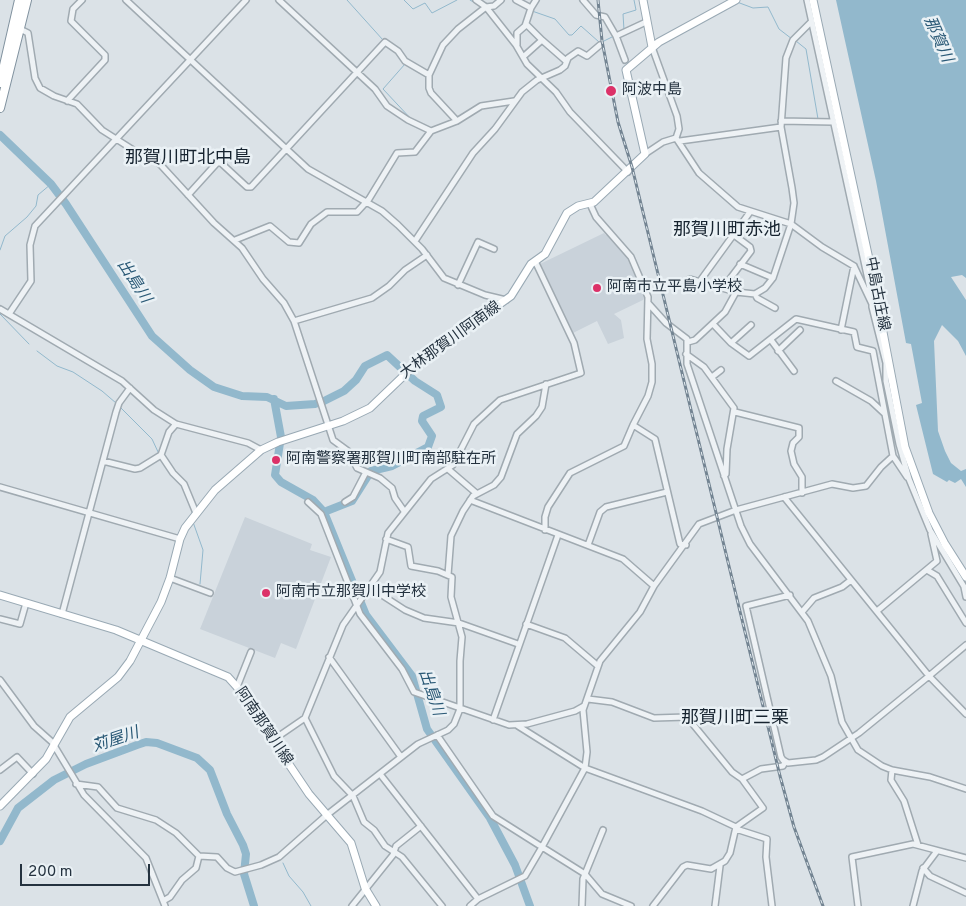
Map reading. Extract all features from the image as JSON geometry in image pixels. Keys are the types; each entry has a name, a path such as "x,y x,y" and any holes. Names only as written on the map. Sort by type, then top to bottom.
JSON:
{"highway":[{"path":"0,83 19,0"},
{"path":"0,108 27,0"}],"main road":[{"path":"643,0 652,47"},
{"path":"645,154 626,70 652,47 736,0"},
{"name":"中島古庄線","path":"813,0 882,322 887,363 902,437 921,495 945,544 966,577"},
{"name":"大林那賀川阿南線","path":"0,806 32,774 55,746 70,717 124,670 161,602 170,578 180,539 196,513 215,490 261,450 282,440 328,426 370,408 406,372 507,300 515,292 528,269 545,254 571,210 590,204 628,172 645,154"},
{"name":"阿南那賀川線","path":"0,595 116,630 217,671 237,687 309,794 328,814 351,844 365,888 376,906"}],"street":[{"path":"67,101 105,60 105,56 71,21 73,9 82,0"},
{"path":"126,0 308,169 382,212 415,241 444,278 458,285 507,300"},
{"path":"10,314 31,281 31,235 36,226 246,0"},
{"path":"279,0 380,94 387,106 408,120 431,131"},
{"path":"476,0 486,7 516,45 523,57 556,92 570,112 602,148 628,172"},
{"path":"457,120 428,88 430,75 444,45 458,29 486,7 494,6 501,0"},
{"path":"516,0 531,8"},
{"path":"516,45 517,33 526,24 531,8 536,0"},
{"path":"583,0 596,15 605,17 616,35 625,60"},
{"path":"807,0 887,363 892,410 909,479 930,530 938,559 877,611"},
{"path":"690,279 736,292 755,294 765,288 773,278 791,224 794,204 781,124 786,58 793,40 812,20"},
{"path":"616,35 646,22"},
{"path":"415,241 472,153 495,129 514,101 530,85 565,66 565,60 526,24"},
{"path":"20,29 28,33 37,83 54,96 84,109 93,122 116,138 158,162 214,223 235,240 284,303 294,321 335,443 348,451 354,465 392,488 395,498 404,511"},
{"path":"523,57 542,40"},
{"path":"188,195 217,163 221,163 247,187 251,187 385,42 398,50 406,61 430,75"},
{"path":"565,60 578,51 587,56 600,46"},
{"path":"652,47 677,116 678,140 699,173 738,207 791,224 822,248 854,266 882,322"},
{"path":"235,240 270,226 289,242 299,243 312,224 327,212 354,214 366,202 397,154 415,152 431,131 457,120 481,106 514,101"},
{"path":"645,154 663,142 781,124 833,122"},
{"path":"545,530 545,517 548,507 570,473 624,446 648,396 652,382 652,364 648,339 648,303 643,281 631,257 596,217 590,204"},
{"path":"700,282 750,212"},
{"path":"723,288 751,251 750,247 734,236"},
{"path":"458,285 478,242 494,249"},
{"path":"294,321 372,298 389,286 405,270 427,255"},
{"path":"273,740 303,720 343,625 371,588 380,572 386,539 404,511 431,479 448,469 459,456 474,424 487,410 508,397 581,373 580,364 567,326 535,261"},
{"path":"740,264 773,278"},
{"path":"840,330 854,266"},
{"path":"688,342 695,340 725,312 736,292"},
{"path":"755,294 757,298 775,308"},
{"path":"648,303 666,323 684,335 688,342 686,364 736,510 750,544 790,595 812,630 831,676 842,722 851,738 862,753 892,770 930,777 966,789"},
{"path":"0,309 107,371 130,388 164,418 176,424 248,443 261,450"},
{"path":"713,324 731,343 749,356 796,319 854,332 857,347 873,351 893,456 921,495"},
{"path":"731,343 751,326"},
{"path":"778,351 800,330"},
{"path":"770,340 794,371"},
{"path":"686,354 704,367 732,405 734,412 727,448 726,474 724,476"},
{"path":"712,377 721,370"},
{"path":"836,381 871,401 885,414"},
{"path":"448,575 451,536 470,500 476,493 494,486 501,477 517,434 536,416 542,407 546,384"},
{"path":"62,614 119,403 130,388"},
{"path":"734,412 799,428 799,437 793,443 791,451 794,464 802,478 802,493"},
{"path":"103,461 135,470 162,455 169,432 176,424"},
{"path":"633,425 655,439 680,544 686,545"},
{"path":"162,455 173,473 184,484 196,513"},
{"path":"518,726 575,711 584,705 588,699 598,666 640,612 654,586 686,545 699,524 736,510 832,484 853,488 866,486 881,467 893,456"},
{"path":"448,469 476,493"},
{"path":"345,502 353,497 368,473"},
{"path":"0,487 180,539"},
{"path":"588,545 600,512 606,507 667,492"},
{"path":"784,498 930,676 966,714"},
{"path":"470,500 558,535 623,558 654,586"},
{"path":"308,502 321,514 365,622 402,669 414,692 493,720 518,726 585,768 702,811 736,828 767,839 766,857 772,906"},
{"path":"930,530 965,588 966,597"},
{"path":"493,720 518,644 558,535"},
{"path":"76,784 98,786 117,808 156,820 176,833 199,856 214,856 231,870 242,870 262,865 279,857 328,814 352,797 400,757 454,724 460,709 462,637 451,597 452,577 411,566 408,547 386,539"},
{"path":"927,570 937,576 966,623"},
{"path":"170,578 210,593"},
{"path":"802,612 814,598 842,587 851,580"},
{"path":"371,588 405,610 424,618 459,623 518,644"},
{"path":"785,762 781,757 746,606 790,595"},
{"path":"0,619 20,624 26,603"},
{"path":"526,624 565,638 598,666"},
{"path":"742,779 761,769 783,766 785,762 816,760 851,738 966,645"},
{"path":"237,687 251,652"},
{"path":"329,657 400,757"},
{"path":"0,680 34,726 55,746 76,784 90,802 146,858 164,904 182,880 196,868 199,856"},
{"path":"588,699 602,699 626,706 654,718 687,717 720,758 742,779 763,808 736,828 730,854 720,866 715,906"},
{"path":"470,906 478,899 521,878 542,847 585,768 588,752 583,717 584,705"},
{"path":"303,720 334,776 352,797 364,822 374,830 385,846 402,857 442,906"},
{"path":"434,736 493,816 586,874 597,891 631,906"},
{"path":"0,770 17,757 32,774"},
{"path":"892,770 891,780 904,801 918,845"},
{"path":"380,774 478,899"},
{"path":"352,906 394,853 396,846 421,826"},
{"path":"582,906 582,887 603,830"},
{"path":"858,906 852,857 909,845 918,845 966,858"},
{"path":"913,906 923,868 937,851"},
{"path":"653,906 660,895 686,866 711,868 720,866"},
{"path":"923,868 930,876 966,893"}],"shaded area":[{"name":"阿南市立平島小学校","path":"604,233 606,235 609,234 629,259 645,297 643,300 614,314 621,320 624,338 608,344 597,321 573,333 540,264"},
{"name":"阿南市立那賀川中学校","path":"245,517 312,544 310,550 331,557 296,649 281,643 275,658 200,629"}],"water":[{"name":"那賀川","path":"836,0 966,0 966,278 962,275 951,277 966,300 966,356 958,341 942,325 934,341 938,431 951,463 961,471 966,469 966,487 961,479 955,483 949,480 947,482 933,474 916,405 922,403 911,344 906,343 876,181"}],"waterway":[{"path":"347,0 383,40"},
{"path":"404,0 413,9 425,3 432,13 457,0"},
{"path":"470,0 480,6"},
{"path":"624,30 623,14 636,10 634,0"},
{"path":"737,2 753,8 768,7 779,29 792,39"},
{"path":"532,11 555,19 569,35 572,35 581,26 599,42"},
{"path":"600,43 614,36"},
{"path":"796,41 806,49 818,119"},
{"path":"403,62 405,64 383,89 412,120"},
{"path":"514,99 528,84"},
{"path":"492,102 503,100"},
{"path":"469,111 476,106"},
{"name":"出島川","path":"0,135 51,184 152,336 190,370 214,387 242,396 267,397 286,406 315,404 344,391 356,380 365,366 387,355 415,381 437,395 441,407 423,416 422,421 432,436 428,447 392,466 371,471 352,501 324,512"},
{"path":"0,250 5,236 27,217 36,206 38,195 51,184"},
{"path":"0,314 29,344"},
{"path":"37,351 57,366 73,372 102,391 116,403"},
{"name":"出島川","path":"274,399 281,437 275,475 281,482 313,500 324,512 366,615 412,676 427,729 490,818 515,865 530,906"},
{"path":"121,408 152,439 159,454"},
{"path":"183,488 187,498"},
{"path":"193,522 203,550 200,584"},
{"name":"苅屋川","path":"0,841 18,808 54,780 86,764 137,745 146,742 157,743 197,758 210,770 227,814 246,854 244,874 254,906"},
{"path":"283,863 289,876 303,892 311,906"},
{"path":"419,882 437,904"}],"railway":[{"path":"598,0 602,41 618,122 632,167 780,776 794,827 823,906"}],"place":[{"name":"阿波中島","path":"611,91"},
{"name":"阿南市立平島小学校","path":"597,288"},
{"name":"阿南警察署那賀川町南部駐在所","path":"276,460"},
{"name":"阿南市立那賀川中学校","path":"266,593"}],"district":[{"name":"那賀川町北中島","path":"188,159"},
{"name":"那賀川町赤池","path":"727,231"},
{"name":"那賀川町三栗","path":"735,719"}]}
